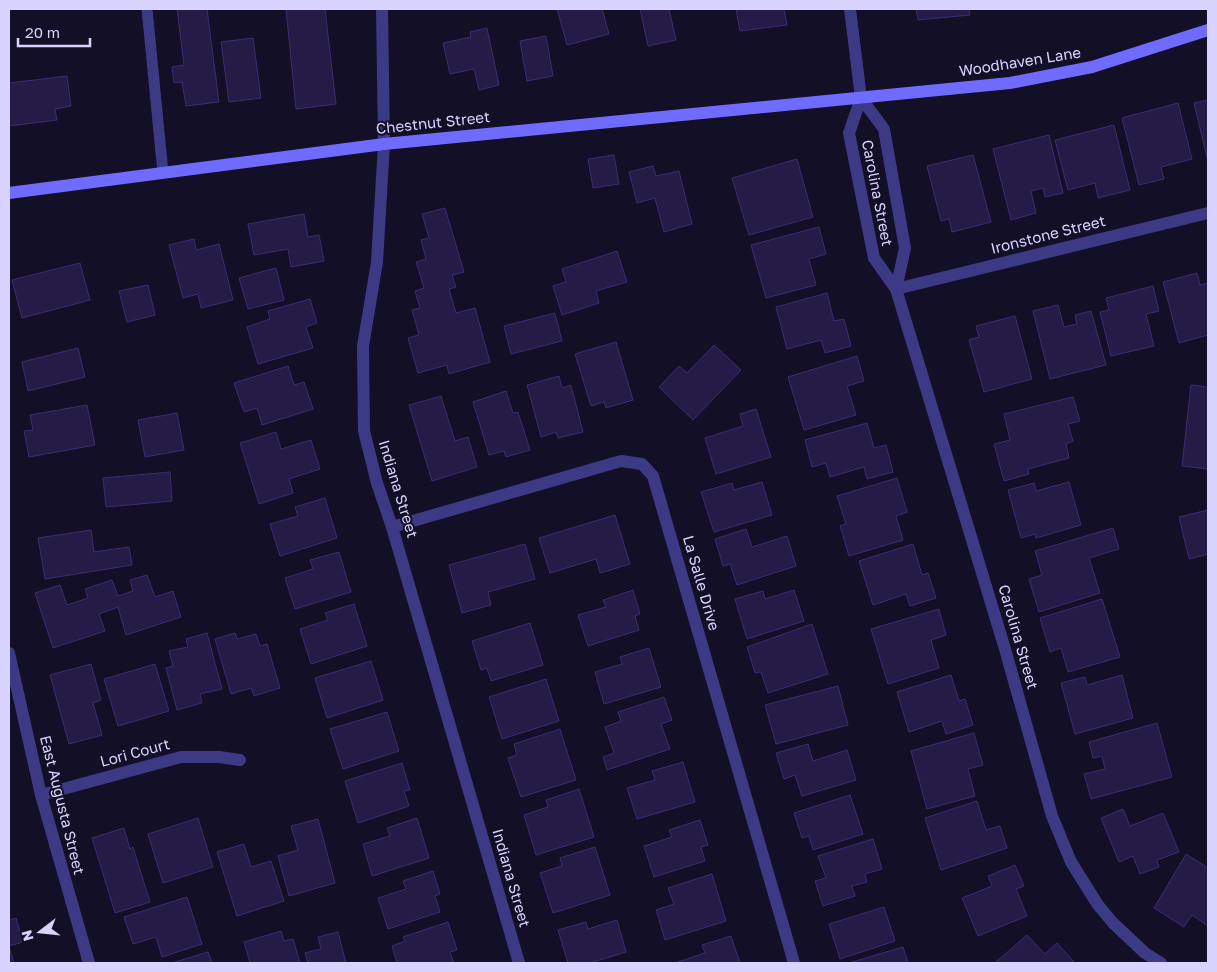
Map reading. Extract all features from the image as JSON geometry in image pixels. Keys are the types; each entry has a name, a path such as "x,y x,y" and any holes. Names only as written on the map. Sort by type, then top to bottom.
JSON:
{"street":[{"name":"Indiana Street","path":"382,9 384,144 377,262 363,346 364,431 377,483 392,527 519,963"},
{"name":"Carolina Street","path":"850,9 861,98 849,133 874,258 896,289 1005,649 1052,816 1071,862 1098,905 1113,923 1145,953 1161,963"},
{"name":"Woodhaven Lane","path":"861,98 1010,83 1048,76 1118,59 1208,30"},
{"name":"Chestnut Street","path":"9,193 384,144 635,118 861,98"},
{"name":"Carolina Street","path":"861,98 884,129 905,248 896,289"},
{"name":"Ironstone Street","path":"896,289 1208,213"},
{"name":"La Salle Drive","path":"392,527 621,462 642,464 653,476 794,963"},
{"name":"East Augusta Street","path":"9,653 42,795 89,963"},
{"name":"Lori Court","path":"42,795 181,757 219,757 240,760"}],"lane":[{"path":"147,9 163,173"}],"building":[{"path":"177,9 207,9 219,102 186,106 182,82 174,83 172,67 184,65"},
{"path":"286,9 325,9 336,104 296,109"},
{"path":"557,9 602,9 609,34 567,45"},
{"path":"640,9 669,9 676,40 648,46"},
{"path":"736,9 784,9 787,25 740,31"},
{"path":"916,9 969,9 970,15 918,20"},
{"path":"487,28 499,85 479,90 474,69 450,74 443,43 471,37 470,32"},
{"path":"546,36 553,76 527,81 520,41"},
{"path":"253,38 261,98 229,102 221,42"},
{"path":"67,76 71,106 55,109 57,120 9,126 9,83"},
{"path":"1208,100 1208,162 1194,103"},
{"path":"1178,103 1192,159 1161,167 1164,179 1139,185 1122,118"},
{"path":"1114,125 1130,190 1098,198 1095,183 1068,190 1055,140"},
{"path":"1049,135 1063,193 1045,197 1043,188 1031,191 1036,213 1011,220 993,149"},
{"path":"614,155 619,184 593,188 588,159"},
{"path":"973,155 991,222 952,232 949,219 941,221 927,166"},
{"path":"797,159 813,217 749,235 732,178"},
{"path":"653,166 656,176 679,171 692,224 664,232 655,198 637,203 629,172"},
{"path":"445,208 464,272 452,275 456,287 449,289 456,313 475,308 490,362 449,374 447,365 418,373 408,338 419,335 412,310 420,308 415,291 424,288 416,262 426,259 421,240 429,238 422,214"},
{"path":"304,214 308,237 319,235 324,261 291,267 288,249 254,255 248,224"},
{"path":"819,227 826,254 809,259 816,285 766,298 751,245"},
{"path":"194,239 196,250 219,244 233,300 201,308 198,294 183,298 169,245"},
{"path":"617,251 627,282 596,291 599,303 562,315 553,286 566,282 562,269"},
{"path":"80,263 90,300 22,318 12,280"},
{"path":"276,268 284,300 248,309 239,278"},
{"path":"1197,273 1200,285 1208,283 1208,335 1179,343 1163,282"},
{"path":"148,285 155,315 127,322 119,291"},
{"path":"1153,286 1159,311 1146,314 1154,346 1111,356 1100,312 1109,310 1106,298"},
{"path":"827,293 834,321 844,319 851,346 825,353 821,340 787,349 776,307"},
{"path":"310,299 317,323 306,327 313,348 258,364 247,327 270,319 268,311"},
{"path":"1058,305 1064,327 1077,324 1075,315 1091,311 1106,365 1050,379 1033,311"},
{"path":"555,313 562,341 511,354 504,326"},
{"path":"1015,316 1032,379 984,392 969,340 979,337 976,326"},
{"path":"616,342 633,400 606,408 604,402 591,406 575,354"},
{"path":"714,345 741,370 693,420 659,387 679,366 687,373"},
{"path":"78,348 85,377 28,391 22,362"},
{"path":"857,356 864,381 847,386 856,415 804,430 788,377"},
{"path":"288,366 294,385 304,382 313,409 262,425 257,408 244,412 234,383"},
{"path":"559,376 562,388 571,385 583,432 558,438 556,432 541,437 527,385"},
{"path":"1191,385 1208,387 1208,469 1182,466"},
{"path":"506,391 513,413 518,412 530,450 506,457 504,451 489,455 473,402"},
{"path":"441,396 455,441 468,437 477,467 432,481 409,405"},
{"path":"1073,397 1080,421 1068,424 1073,441 1066,444 1069,458 1028,469 1029,474 1004,481 994,444 1010,440 1004,414"},
{"path":"87,405 95,445 29,457 24,431 33,430 30,415"},
{"path":"756,409 771,457 716,474 705,438 743,426 740,414"},
{"path":"177,413 184,450 145,457 138,420"},
{"path":"867,423 874,448 886,445 893,472 867,479 864,467 830,477 826,463 812,467 805,440"},
{"path":"276,432 281,449 311,440 320,469 289,479 293,493 259,504 240,443"},
{"path":"170,472 172,501 106,507 103,478"},
{"path":"897,478 907,512 896,516 903,540 849,556 840,526 846,524 837,496"},
{"path":"762,482 772,515 714,532 701,492 732,483 734,490"},
{"path":"1069,482 1081,525 1036,538 1035,534 1021,538 1008,490 1034,483 1036,491"},
{"path":"325,498 337,538 280,556 270,524 298,516 295,507"},
{"path":"1208,510 1208,554 1189,559 1179,517"},
{"path":"615,515 630,564 600,573 596,559 550,573 539,538"},
{"path":"1113,528 1119,549 1089,558 1100,593 1039,612 1029,579 1042,575 1035,551"},
{"path":"746,529 752,547 787,536 796,566 737,585 730,564 723,566 715,539"},
{"path":"91,530 94,552 129,547 132,565 45,579 38,538"},
{"path":"525,544 535,579 488,592 491,605 462,613 449,565"},
{"path":"913,544 922,575 928,573 936,598 910,606 906,594 873,605 859,561"},
{"path":"339,552 351,592 295,609 285,578 313,569 310,560"},
{"path":"147,575 155,597 173,591 181,617 126,635 118,607 99,614 105,631 53,648 35,593 60,585 67,605 88,598 85,589 112,580 118,596 133,591 130,580"},
{"path":"633,590 640,614 635,616 639,630 588,646 578,615 606,607 603,600"},
{"path":"794,590 804,621 747,639 735,599 763,591 765,599"},
{"path":"1102,599 1120,657 1068,672 1061,648 1050,652 1040,618"},
{"path":"354,604 367,646 311,664 300,629 328,620 325,613"},
{"path":"939,609 946,635 931,640 939,668 888,684 871,629"},
{"path":"530,623 543,665 491,681 487,668 481,670 472,641"},
{"path":"812,624 828,674 768,693 761,672 755,673 747,647"},
{"path":"207,633 222,689 200,694 202,703 177,710 166,668 173,666 169,651 188,647 186,639"},
{"path":"235,633 237,639 256,634 260,646 267,644 280,688 254,696 251,688 231,694 215,639"},
{"path":"649,648 661,687 604,704 595,672 622,664 620,657"},
{"path":"371,661 383,700 327,718 315,678"},
{"path":"91,664 101,700 93,703 102,735 69,744 50,675"},
{"path":"155,664 169,711 118,726 104,679"},
{"path":"951,675 959,701 965,699 973,725 946,734 942,721 909,732 897,692"},
{"path":"1122,675 1133,718 1075,734 1061,683 1085,677 1087,685"},
{"path":"546,679 559,721 502,739 489,697"},
{"path":"838,686 848,725 776,744 765,705"},
{"path":"664,697 672,720 661,724 670,749 607,770 603,757 614,753 605,727 621,721 618,712"},
{"path":"387,712 399,751 343,769 330,729"},
{"path":"1157,723 1172,777 1091,799 1084,774 1105,769 1102,756 1093,758 1089,742"},
{"path":"560,729 576,780 521,797 508,758 517,755 514,744"},
{"path":"974,733 983,765 968,769 975,796 927,809 911,751"},
{"path":"808,744 813,761 847,750 856,780 802,796 795,775 784,779 776,753"},
{"path":"683,762 695,802 637,819 627,788 655,780 652,771"},
{"path":"402,763 410,790 404,791 409,806 358,823 345,781"},
{"path":"579,789 594,837 536,855 524,815 548,807 546,800"},
{"path":"850,795 863,834 813,850 809,836 802,838 794,813"},
{"path":"977,801 986,830 1000,826 1007,848 941,870 925,818"},
{"path":"1123,809 1130,826 1163,813 1179,852 1157,860 1159,867 1140,874 1133,856 1119,862 1101,818"},
{"path":"198,818 213,867 163,883 148,834"},
{"path":"417,818 429,858 372,876 363,844 390,836 387,828"},
{"path":"318,819 335,883 289,896 278,856 298,850 291,826"},
{"path":"700,820 708,845 701,847 705,861 654,877 644,846 672,837 669,830"},
{"path":"124,828 130,849 133,847 150,902 115,913 92,838"},
{"path":"873,839 882,869 865,874 867,882 852,886 855,896 823,906 815,881 826,878 818,856"},
{"path":"244,844 251,867 271,861 284,901 237,916 217,852"},
{"path":"595,847 610,895 553,913 540,873 562,866 560,858"},
{"path":"1186,854 1208,868 1208,926 1192,915 1184,927 1154,908"},
{"path":"1015,865 1024,886 1016,889 1027,916 978,936 962,898 992,886 988,876"},
{"path":"433,871 440,894 435,896 440,912 388,929 378,898 406,889 403,881"},
{"path":"712,874 726,921 665,940 656,910 674,904 668,888"},
{"path":"187,897 202,944 162,957 156,937 133,944 124,917"},
{"path":"884,907 895,941 840,959 829,924"},
{"path":"16,918 23,942 9,946 9,920"},
{"path":"617,920 626,952 590,963 568,963 558,930 586,922 588,929"},
{"path":"448,922 457,950 450,952 454,963 397,963 392,946 405,941 403,937"},
{"path":"281,931 284,941 293,939 300,963 250,963 244,942"},
{"path":"338,932 346,963 308,963 305,953 321,949 318,937"},
{"path":"1027,935 1045,954 1057,943 1075,963 995,963"},
{"path":"731,936 740,963 678,963 705,953 702,945"},
{"path":"9,946 14,963 9,963"},
{"path":"903,947 908,963 849,963"},
{"path":"208,952 212,963 172,963"}]}
